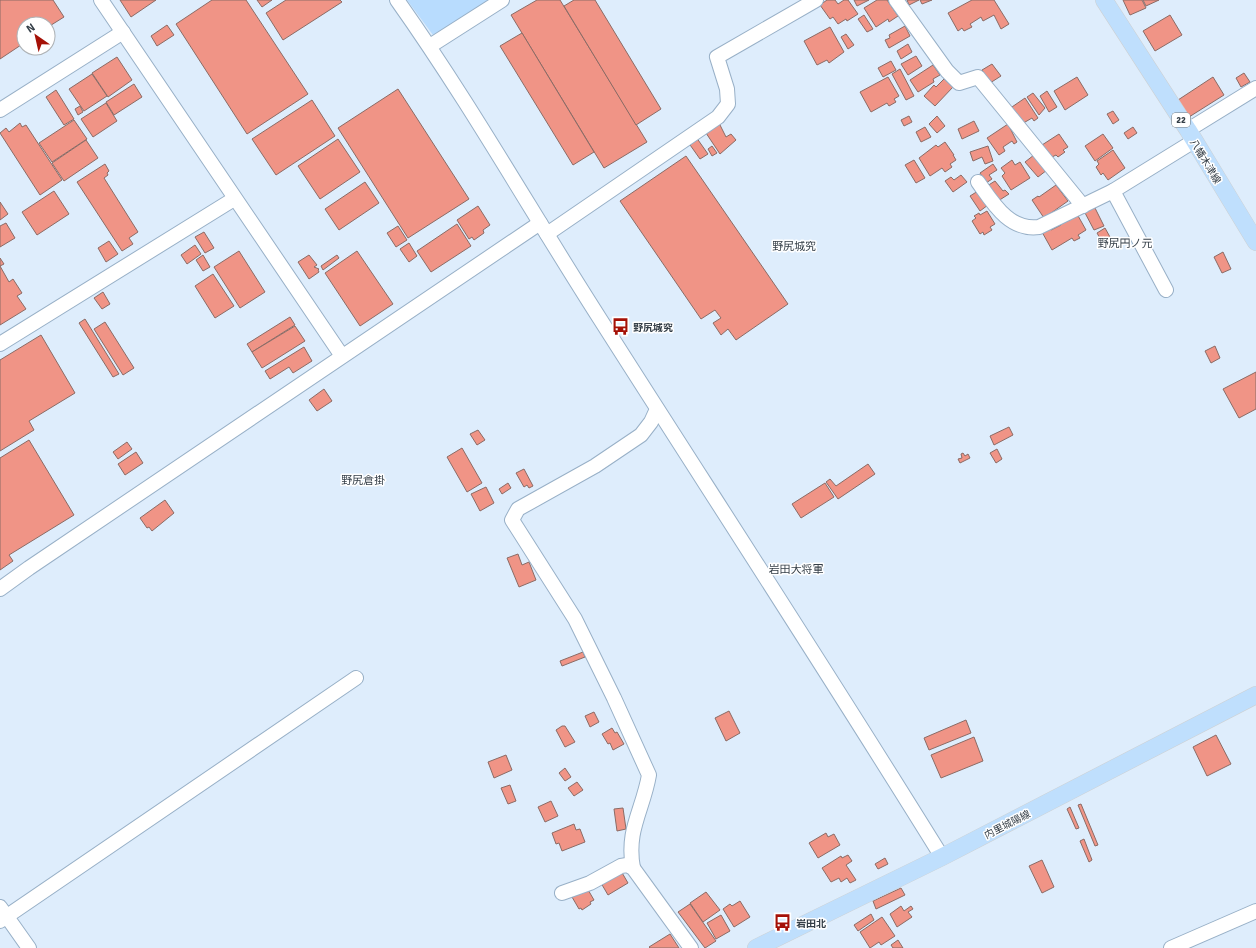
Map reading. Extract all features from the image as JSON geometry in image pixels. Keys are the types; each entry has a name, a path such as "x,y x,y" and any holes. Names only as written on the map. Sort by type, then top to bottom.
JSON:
{"main road":[{"name":"八幡木津線","path":"1104,0 1191,136 1256,242"},
{"name":"内里城陽線","path":"756,948 942,856 1256,695"}],"street":[{"path":"101,0 234,199 342,356"},
{"path":"397,0 430,46 657,409 840,692 942,856"},
{"path":"430,46 502,0"},
{"path":"0,589 36,563 342,356 718,117 728,104 727,89 717,57 816,0"},
{"path":"896,0 947,71 959,83 978,77 1082,206"},
{"path":"0,110 123,32"},
{"path":"978,182 1001,214 1021,227 1029,229 1039,227 1113,191 1256,88"},
{"path":"1113,191 1166,290"},
{"path":"0,344 234,199"},
{"path":"657,409 651,422 641,435 594,466 518,509 512,520 575,619 614,698 649,775 632,836 631,858 633,868 691,948"},
{"path":"29,948 2,915 356,678"},
{"path":"562,893 590,883 621,866 627,865 633,868"},
{"path":"1171,948 1256,911"}],"shaded area":[{"path":"407,0 490,0 433,35"}],"building":[{"path":"0,0 53,0 64,17 56,22 56,16 16,16 16,48 0,59"},
{"path":"120,0 156,0 131,17"},
{"path":"212,0 246,0 308,94 247,134 176,24"},
{"path":"257,0 272,0 262,7"},
{"path":"286,0 340,0 342,2 283,40 266,13"},
{"path":"537,0 560,0 647,142 604,168 511,15"},
{"path":"574,0 595,0 661,109 636,125 564,6"},
{"path":"827,0 835,0 838,4 844,0 848,0 858,14 847,21 846,19 838,24 833,17 830,19 820,5"},
{"path":"854,0 869,0 857,6"},
{"path":"877,0 887,0 898,16 889,22 888,19 876,27 864,8"},
{"path":"907,0 919,0 909,5"},
{"path":"920,0 932,0 922,4"},
{"path":"972,0 994,0 1009,24 1001,29 994,15 983,21 981,17 970,24 972,27 964,31 962,28 958,31 948,13"},
{"path":"1123,0 1142,0 1146,8 1130,15"},
{"path":"1143,0 1159,0 1146,6"},
{"path":"864,15 873,29 867,32 858,19"},
{"path":"1170,15 1182,35 1155,51 1143,31"},
{"path":"167,25 174,35 157,46 151,36"},
{"path":"905,26 910,36 889,48 885,40 890,38 889,35"},
{"path":"830,27 844,52 829,63 827,60 817,65 804,41"},
{"path":"522,33 594,152 573,165 500,46"},
{"path":"846,34 854,45 848,49 841,37"},
{"path":"908,44 912,52 901,59 897,51"},
{"path":"916,56 922,66 908,75 901,64"},
{"path":"117,57 132,80 108,97 92,73"},
{"path":"891,61 896,70 883,77 878,68"},
{"path":"992,64 1001,76 990,83 982,70"},
{"path":"933,65 940,75 933,79 934,82 918,92 910,80"},
{"path":"900,69 914,96 906,100 892,74"},
{"path":"1244,73 1250,82 1241,87 1236,78"},
{"path":"92,74 107,96 84,111 69,89"},
{"path":"888,77 899,96 894,99 896,102 889,106 887,103 871,112 860,92"},
{"path":"1077,77 1088,95 1065,110 1054,91"},
{"path":"1213,77 1224,95 1189,117 1178,100"},
{"path":"944,79 953,87 935,106 924,96 934,85 936,87"},
{"path":"134,84 142,97 114,115 106,102"},
{"path":"398,89 469,199 408,238 338,128"},
{"path":"56,90 74,119 64,125 46,97"},
{"path":"1047,91 1057,107 1049,112 1040,96"},
{"path":"1033,93 1045,108 1039,115 1027,97"},
{"path":"1025,98 1038,118 1034,121 1032,118 1020,125 1009,109"},
{"path":"312,100 335,136 276,175 252,139"},
{"path":"106,103 117,121 93,137 81,119"},
{"path":"80,106 83,112 78,115 75,109"},
{"path":"1113,111 1119,120 1113,124 1107,114"},
{"path":"909,116 912,122 904,126 901,120"},
{"path":"937,116 945,126 937,133 929,124"},
{"path":"74,120 87,139 52,162 39,143"},
{"path":"974,121 979,131 962,139 958,129"},
{"path":"20,123 22,127 26,125 62,180 40,195 0,133 6,128 9,132"},
{"path":"719,123 726,137 731,134 736,140 720,154 704,130"},
{"path":"1008,124 1017,142 1014,144 1012,141 1003,147 1005,151 999,155 987,138"},
{"path":"925,127 931,137 921,142 916,132"},
{"path":"1133,127 1137,133 1128,139 1124,133"},
{"path":"1059,134 1068,147 1063,150 1065,152 1058,157 1056,155 1050,158 1042,145"},
{"path":"1103,134 1113,148 1095,161 1085,146"},
{"path":"696,137 708,154 700,159 688,142"},
{"path":"338,139 360,172 320,199 298,166"},
{"path":"86,140 98,158 64,181 52,163"},
{"path":"945,142 956,160 950,164 952,167 945,172 942,168 930,176 919,158 936,145 938,147"},
{"path":"712,146 717,153 712,156 708,149"},
{"path":"988,146 993,161 985,164 982,157 973,161 970,152"},
{"path":"1113,150 1125,168 1108,180 1103,173 1101,175 1096,167 1099,164 1097,161"},
{"path":"1034,155 1047,170 1038,177 1025,162"},
{"path":"686,156 788,304 736,340 728,329 721,335 713,323 721,318 715,310 701,319 620,201"},
{"path":"914,160 925,178 916,183 905,165"},
{"path":"1012,160 1015,165 1020,162 1030,178 1011,190 1002,176 1005,173 1001,168"},
{"path":"105,164 109,171 107,173 108,175 104,178 138,232 129,238 133,244 122,251 77,182"},
{"path":"993,164 997,170 989,175 992,179 986,183 980,173"},
{"path":"961,175 967,182 953,192 945,181 951,177 954,180"},
{"path":"995,181 1003,191 1005,190 1009,194 998,201 987,186"},
{"path":"365,182 379,203 339,230 325,209"},
{"path":"1056,185 1068,201 1044,218 1032,200"},
{"path":"54,191 69,214 37,235 22,212"},
{"path":"978,191 988,205 980,211 970,196"},
{"path":"0,202 8,214 0,220"},
{"path":"478,206 490,225 483,230 484,233 474,240 472,237 469,239 457,220"},
{"path":"1094,206 1104,226 1094,230 1084,211"},
{"path":"987,211 995,224 990,227 992,230 984,235 983,232 980,234 972,221 976,218 974,216 979,213 980,215"},
{"path":"1077,214 1086,230 1078,235 1080,238 1074,241 1072,238 1052,250 1042,232 1050,227 1051,230 1061,225 1060,223"},
{"path":"6,223 15,238 0,247 0,226"},
{"path":"457,224 471,246 431,272 417,251"},
{"path":"398,226 407,240 396,247 387,233"},
{"path":"1105,228 1110,237 1102,242 1097,233"},
{"path":"204,232 214,248 205,253 195,237"},
{"path":"109,241 118,254 106,262 98,248"},
{"path":"409,243 417,256 409,262 400,249"},
{"path":"195,245 201,254 187,264 181,255"},
{"path":"239,251 265,292 240,308 214,267"},
{"path":"357,251 393,304 360,326 325,273"},
{"path":"1223,252 1231,269 1222,273 1214,257"},
{"path":"203,255 210,267 203,271 196,260"},
{"path":"309,255 317,265 314,267 319,269 319,272 309,279 298,262"},
{"path":"337,255 339,258 323,270 321,266"},
{"path":"0,258 4,264 0,266"},
{"path":"0,266 9,282 13,279 22,293 17,296 26,309 0,325"},
{"path":"213,274 234,306 215,318 195,286"},
{"path":"103,292 110,304 102,309 94,298"},
{"path":"290,317 295,325 252,352 247,344"},
{"path":"85,319 119,374 113,377 79,323"},
{"path":"105,322 134,368 123,375 94,329"},
{"path":"295,326 305,341 262,368 252,352"},
{"path":"41,335 75,393 29,421 34,430 0,451 0,360"},
{"path":"1215,346 1220,358 1211,363 1205,351"},
{"path":"304,347 312,361 293,373 289,367 270,379 265,371"},
{"path":"1256,372 1256,409 1239,418 1223,389"},
{"path":"324,389 332,401 317,411 309,400"},
{"path":"1009,427 1013,435 994,445 990,436"},
{"path":"478,430 485,440 477,445 470,434"},
{"path":"29,440 74,515 9,555 13,561 0,570 0,458"},
{"path":"127,442 132,449 118,459 113,452"},
{"path":"462,448 482,483 467,492 447,457"},
{"path":"997,449 1002,459 996,463 990,453"},
{"path":"136,452 143,463 125,475 118,464"},
{"path":"963,453 965,456 968,454 970,458 960,463 958,459 962,458 961,454"},
{"path":"868,464 875,474 838,499 826,482 830,479 836,486"},
{"path":"524,469 533,486 529,488 527,485 524,487 516,473"},
{"path":"508,483 511,488 502,494 499,489"},
{"path":"825,483 834,497 801,518 792,504"},
{"path":"486,487 494,503 480,511 471,494"},
{"path":"165,500 174,513 152,531 149,527 147,528 140,518"},
{"path":"518,554 522,565 529,562 536,580 519,587 507,558"},
{"path":"583,652 585,657 562,666 560,661"},
{"path":"729,711 740,733 726,741 715,718"},
{"path":"594,712 599,722 590,727 585,716"},
{"path":"966,720 971,733 929,750 924,738"},
{"path":"562,726 565,726 575,742 565,747 556,730"},
{"path":"612,728 615,733 617,732 624,744 613,750 610,743 608,744 602,734"},
{"path":"1216,735 1231,764 1207,776 1193,747"},
{"path":"974,737 983,761 941,778 931,755"},
{"path":"506,755 512,770 494,778 488,762"},
{"path":"565,768 571,777 565,781 559,773"},
{"path":"577,782 583,790 574,796 568,788"},
{"path":"510,785 516,801 508,804 501,788"},
{"path":"551,801 558,816 545,822 538,807"},
{"path":"1081,804 1098,845 1095,846 1078,805"},
{"path":"1070,807 1079,828 1076,829 1067,809"},
{"path":"623,808 626,829 617,831 614,809"},
{"path":"574,824 576,830 580,829 585,842 562,851 559,843 556,844 552,833"},
{"path":"826,833 828,837 834,834 840,845 818,858 809,843"},
{"path":"1084,839 1092,860 1089,862 1080,841"},
{"path":"848,855 852,861 846,865 856,880 850,883 847,878 841,882 839,878 831,882 822,868 841,856 842,858"},
{"path":"885,858 888,864 878,869 875,864"},
{"path":"1042,860 1054,887 1042,893 1029,866"},
{"path":"621,871 628,883 608,895 601,883"},
{"path":"587,888 594,900 582,910 581,908 579,909 572,897"},
{"path":"901,888 905,895 876,909 873,901"},
{"path":"706,892 720,910 703,922 690,903"},
{"path":"740,901 750,917 734,927 723,909 730,904 732,906"},
{"path":"690,904 716,941 705,948 678,912"},
{"path":"901,906 904,911 911,906 913,909 908,912 912,917 897,927 890,914"},
{"path":"871,914 874,920 858,931 854,925"},
{"path":"721,915 730,931 716,939 707,923"},
{"path":"882,917 895,936 881,945 879,942 870,948 860,932"},
{"path":"670,934 679,948 649,947"},
{"path":"898,940 903,948 893,948 891,945"}],"place":[{"name":"野尻城究","path":"620,327"},
{"name":"岩田北","path":"783,923"}],"district":[{"name":"野尻円ノ元","path":"1125,243"},
{"name":"野尻城究","path":"794,246"},
{"name":"野尻倉掛","path":"363,480"},
{"name":"岩田大将軍","path":"796,569"}]}
